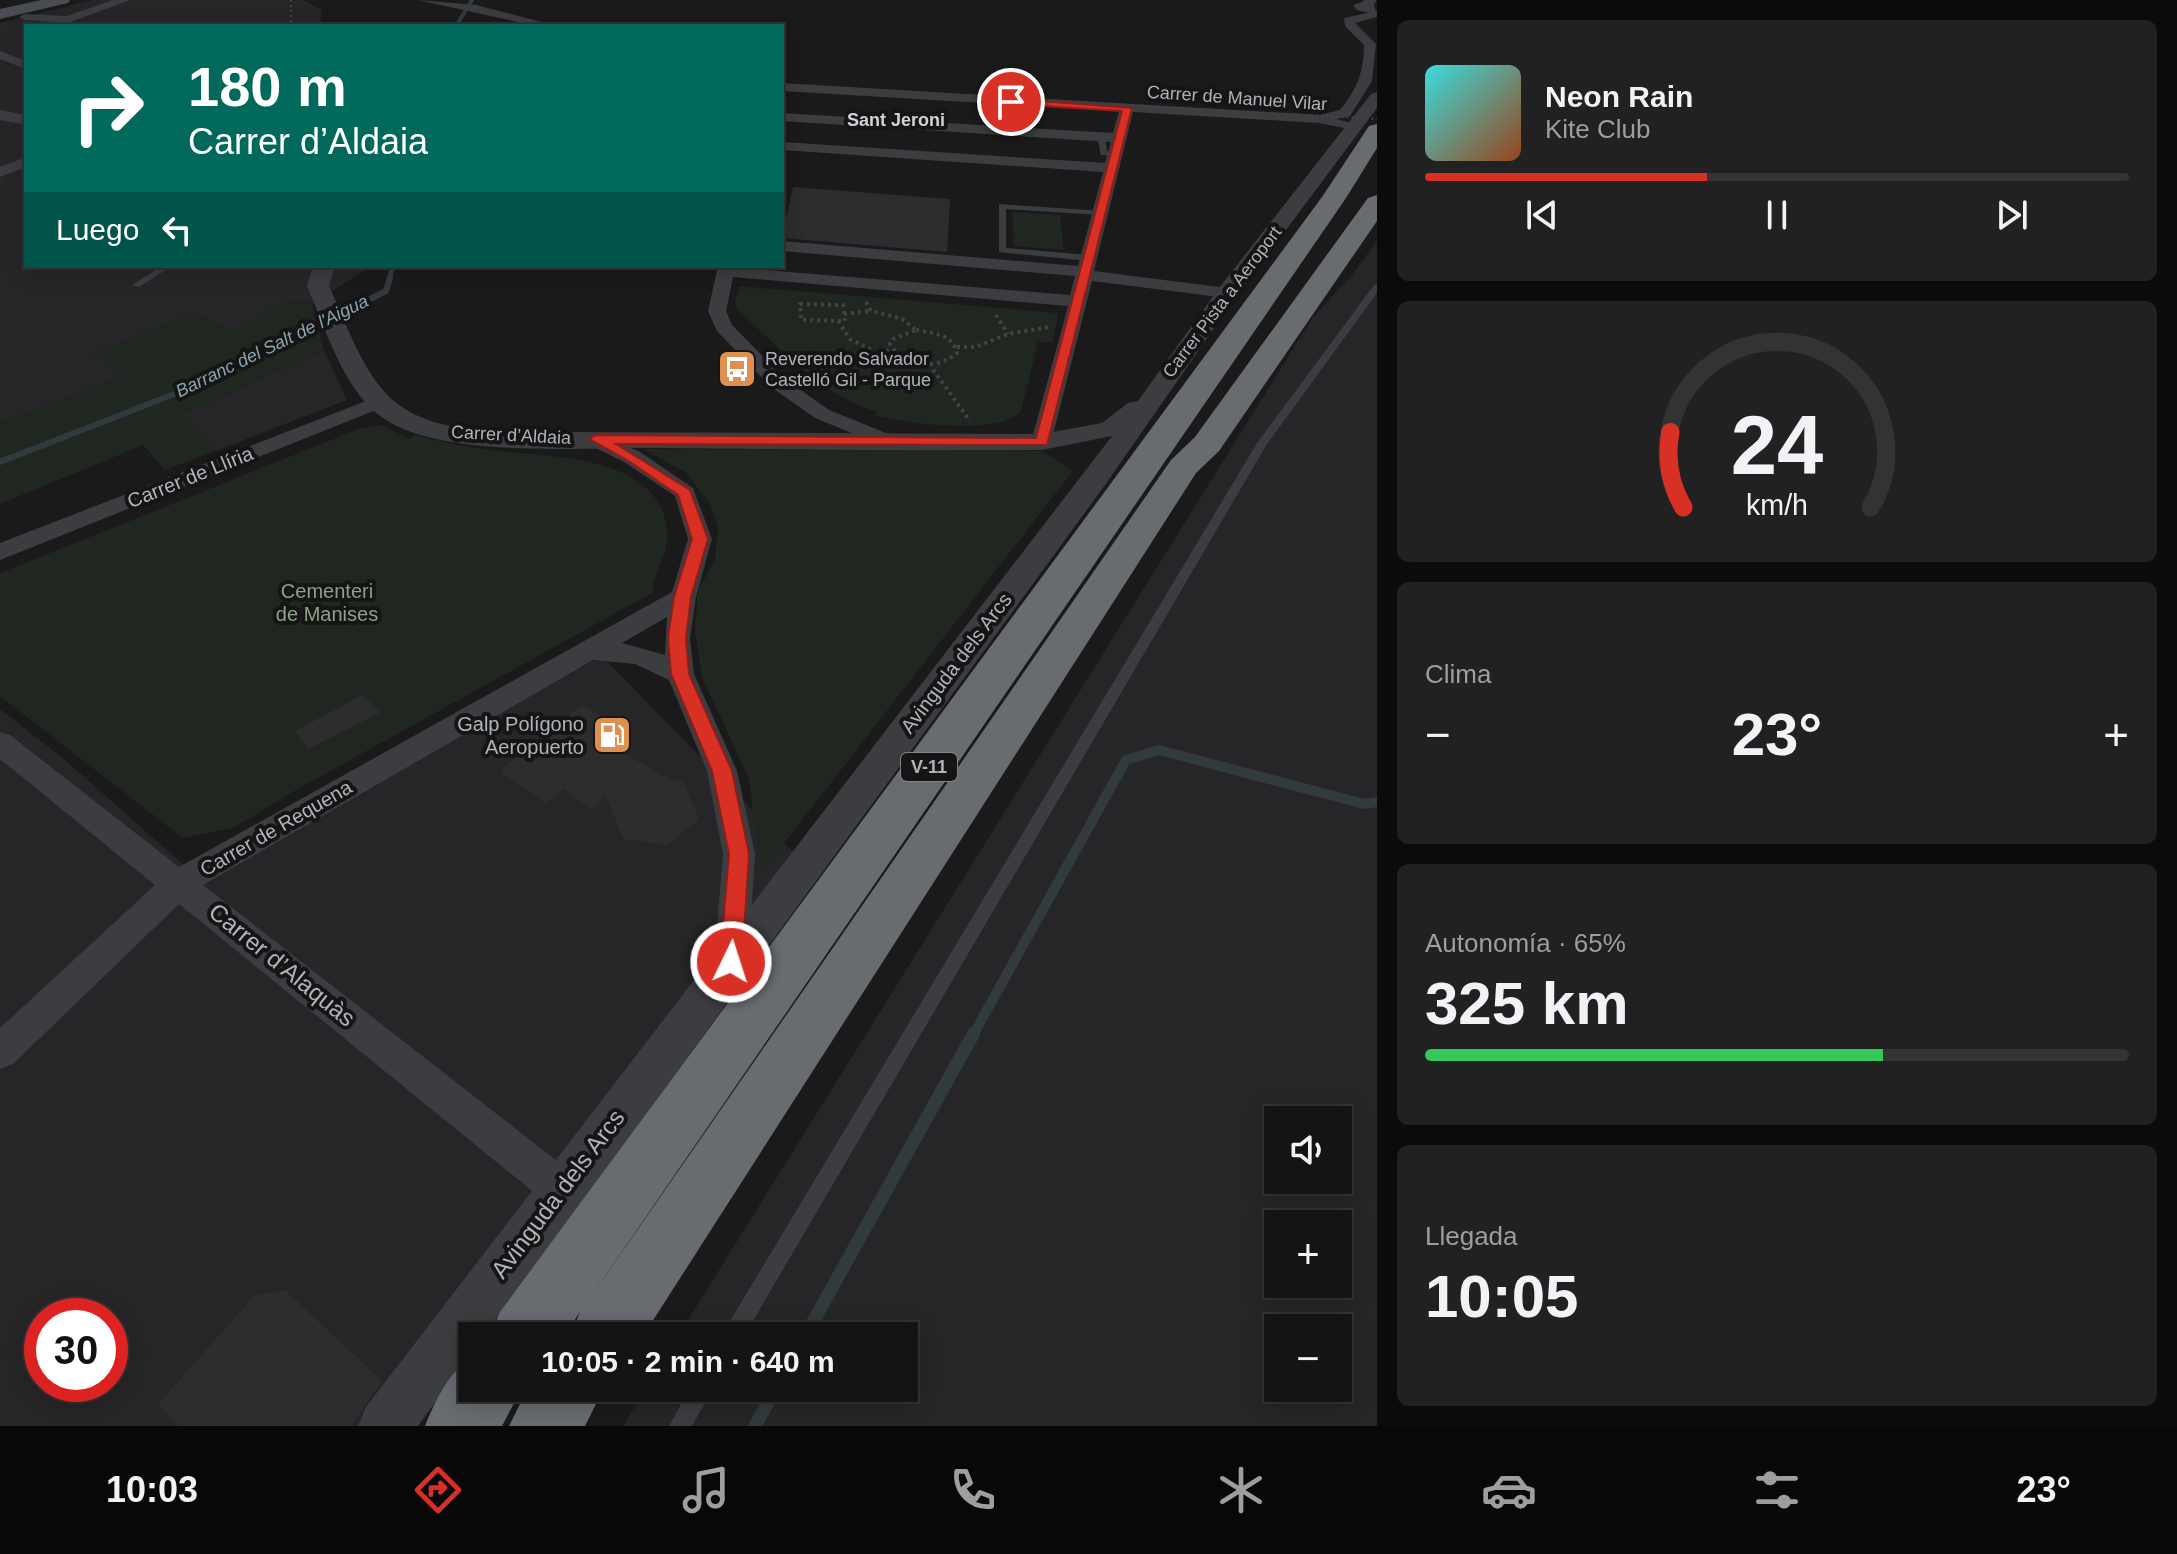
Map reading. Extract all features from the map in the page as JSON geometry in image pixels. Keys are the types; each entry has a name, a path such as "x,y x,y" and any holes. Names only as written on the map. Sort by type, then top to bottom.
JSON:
{"highway":[{"path":"1359,212 1338,188 1366,130"},
{"path":"1359,212 1346,190 1377,149"},
{"path":"1359,212 1377,172"},
{"name":"V-11","path":"613,1322 1183,467 1193,441 1359,212"},
{"name":"V-11","path":"534,1322 1359,212"},
{"path":"460,1426 477,1402"},
{"path":"544,1426 560,1402"}],"main road":[{"path":"0,26 13,15 62,0"}],"street":[{"path":"13,15 68,20 124,0"},
{"path":"424,0 476,8 543,24"},
{"path":"1372,0 1366,6 1377,13"},
{"path":"1319,119 1345,113 1366,83 1371,62 1370,44 1349,24 1350,18 1377,13"},
{"path":"0,55 22,69"},
{"name":"Carrer de Manuel Vilar","path":"784,87 1319,119 1366,130"},
{"path":"906,154 908,96"},
{"name":"Carrer Pista a Aeroport","path":"1095,479 1227,293 1366,130 1377,97"},
{"path":"1042,442 1127,108"},
{"path":"0,115 24,120"},
{"path":"784,117 1101,137 1116,154"},
{"path":"784,146 906,154 1116,154"},
{"path":"0,172 24,163"},
{"path":"784,246 1086,269 1227,293"},
{"path":"888,442 822,414 778,383 724,327 717,311 726,268 1078,301"},
{"name":"Carrer d’Aldaia","path":"321,276 356,369 379,402 399,418 429,429 474,436 1042,442 1110,429 1150,398"},
{"name":"Carrer de Llíria","path":"0,552 379,402"},
{"path":"596,439 632,457 685,493 700,539 683,597 677,638 680,674 722,771 739,854 731,962"},
{"name":"Carrer d’Aldaia","path":"1042,442 1074,458 1095,479"},
{"name":"Avinguda dels Arcs","path":"385,1426 1095,479"},
{"name":"Carrer de Requena","path":"0,1052 179,883 683,597"},
{"name":"Carrer de Requena","path":"588,651 629,651 680,674"},
{"name":"Carrer d’Alaquàs","path":"0,743 561,1189"}],"lane":[{"path":"1086,269 1002,250 1002,206 1101,213"},
{"path":"136,285 165,268"},
{"path":"740,1322 1262,443 1377,287"},
{"path":"680,1426 694,1402"}],"path":[{"path":"291,0 291,24"},
{"path":"1037,100 1377,119"},
{"path":"800,304 843,305 845,321 838,321 801,320 800,304"},
{"path":"844,314 871,311"},
{"path":"838,321 850,339 872,350"},
{"path":"892,350 893,339 916,330 947,337 957,347 975,347 1008,334 1050,327 1071,329"},
{"path":"778,383 835,369 852,356 872,350 892,350 904,359 929,364 952,358 957,347"},
{"path":"929,364 983,442"}],"shaded area":[{"path":"93,0 303,0 322,10 320,24 24,24 24,268 363,268 362,272 300,312 0,430 0,23"},
{"path":"1377,241 1377,1426 623,1426 638,1402 918,1402 918,1322 687,1322 1313,317 1352,275"},
{"path":"324,350 347,400 218,450 182,414"},
{"path":"602,656 795,854 360,1426 0,1426 0,709 64,759 185,866"}],"green space":[{"path":"1012,212 1060,215 1064,250 1014,246"},
{"path":"739,286 1058,313 1053,342 1038,342 1021,411 1010,419 994,423 951,426 875,415 877,412 836,394 801,369 737,309 735,304"},
{"path":"311,301 324,350 183,414 218,450 165,470 143,445 0,504 0,423 124,375 91,354 195,312 234,329 283,303"},
{"name":"Cementeri de Manises","path":"382,425 410,439 414,435 477,448 599,464 624,473 645,486 660,505 667,529 666,546 652,593 233,828 183,838 0,696 0,573 359,429"},
{"path":"644,449 1042,451 1073,471 761,873 749,779 702,677 695,631 698,590 715,560 718,528 710,503 685,472"}],"building":[{"path":"793,187 950,199 947,252 784,238"},
{"path":"362,695 381,712 309,749 295,731"},
{"path":"581,705 607,719 590,734 671,780 683,781 699,819 667,845 623,839 606,796 591,810 563,788 547,804 500,771"},
{"path":"285,1290 382,1381 351,1426 178,1426 158,1404 255,1295"}],"waterway":[{"name":"Barranc del Salt de l'Aigua","path":"457,24 472,0"},
{"name":"Barranc del Salt de l'Aigua","path":"389,280 392,268"},
{"name":"Barranc del Salt de l'Aigua","path":"0,462 218,377 386,291 390,278"},
{"path":"973,1035 1126,760 1159,750 1364,804 1377,802"},
{"path":"813,1322 974,1033"},
{"path":"755,1426 768,1402"}],"place":[{"name":"Reverendo Salvador Castelló Gil - Parque","path":"737,369"},
{"name":"Galp Polígono Aeropuerto","path":"612,735"}],"district":[{"name":"Sant Jeroni","path":"896,120"}],"route":[{"path":"731,962 739,854 722,771 680,674 677,638 683,597 700,539 685,493 632,457 596,439 1042,442 1127,108 1011,102"}]}
